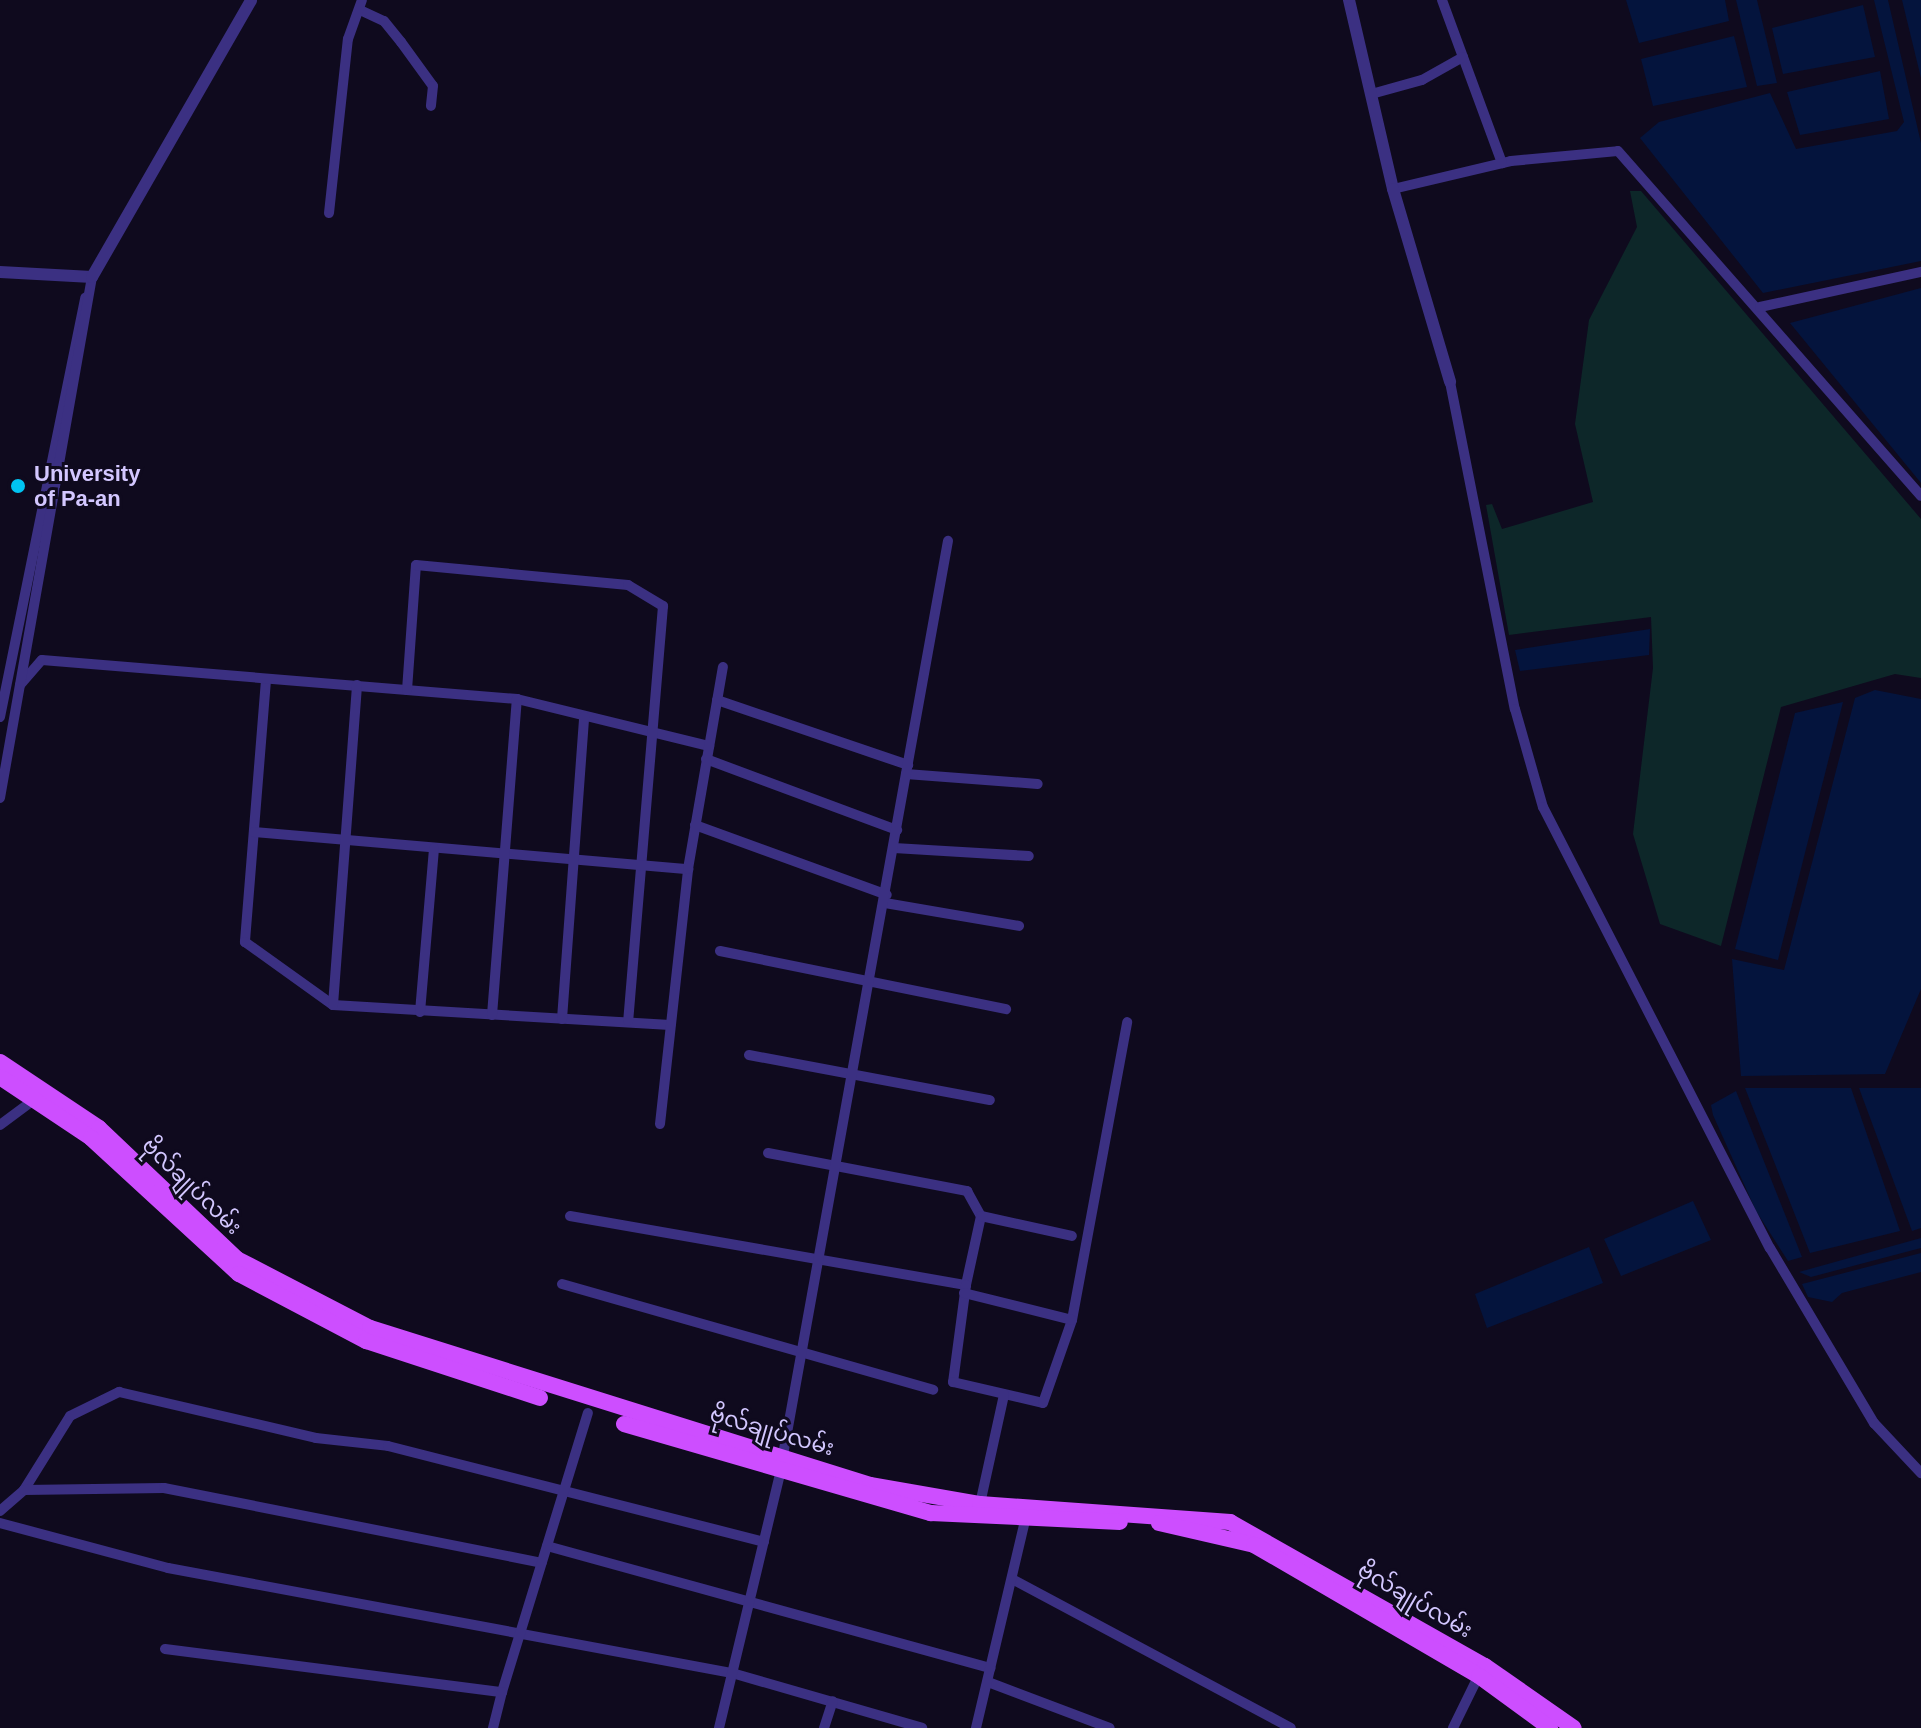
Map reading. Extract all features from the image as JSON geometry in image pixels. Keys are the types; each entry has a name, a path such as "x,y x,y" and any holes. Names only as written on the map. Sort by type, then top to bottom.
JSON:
{"main road":[{"name":"ဗိုလ်ချုပ်လမ်း","path":"0,1062 99,1128 237,1259 313,1300 425,1351 782,1462 931,1513 1027,1512"},
{"name":"ဗိုလ်ချုပ်လမ်း","path":"0,1077 91,1138 239,1274 366,1341 588,1413 870,1485 1027,1512 1172,1524 1232,1537 1482,1671 1574,1728"},
{"name":"ဗိုလ်ချုပ်လမ်း","path":"1482,1671 1550,1728"}],"street":[{"path":"0,717 63,391 92,277 251,0"},
{"path":"1349,0 1375,93 1393,189 1450,382 1515,709 1543,807 1770,1248 1874,1423 1921,1473"},
{"path":"1442,0 1502,163"},
{"path":"329,213 348,39 361,5 384,21 433,86 431,106"},
{"path":"1375,93 1422,80 1463,57"},
{"path":"1393,189 1502,163 1618,151 1760,307 1921,496"},
{"path":"0,272 92,277"},
{"path":"1760,307 1921,272"},
{"path":"0,798 76,394 92,277"},
{"path":"63,391 76,394"},
{"path":"719,1728 782,1462 823,1258 948,541"},
{"path":"407,690 416,565 628,585 663,606 656,736 628,1021"},
{"path":"20,685 42,660 517,699 656,736 709,746"},
{"path":"660,1124 688,869 723,667"},
{"path":"266,680 245,942 333,1005 670,1025"},
{"path":"333,1005 357,685"},
{"path":"492,1015 502,855 517,699"},
{"path":"717,700 907,770 1038,784"},
{"path":"562,1019 584,717"},
{"path":"706,759 897,830"},
{"path":"695,825 886,899 1019,926"},
{"path":"254,832 688,869"},
{"path":"894,848 1029,856"},
{"path":"420,1012 434,849"},
{"path":"720,951 1006,1009"},
{"path":"768,1153 967,1191 981,1216 965,1289 953,1382 1004,1395 1046,1399 1072,1320 1127,1022"},
{"path":"749,1055 990,1100"},
{"path":"0,1125 35,1099"},
{"path":"570,1216 823,1258 965,1289 1072,1320"},
{"path":"981,1216 1072,1236"},
{"path":"562,1284 933,1390"},
{"path":"0,1511 24,1490 70,1416 119,1392 316,1438 388,1446 764,1542"},
{"path":"980,1504 1004,1395"},
{"path":"493,1728 588,1413"},
{"path":"24,1490 219,1494 542,1563"},
{"path":"976,1728 1027,1512"},
{"path":"0,1523 140,1562 519,1637 732,1673 922,1728"},
{"path":"547,1546 991,1668"},
{"path":"1012,1579 1291,1728"},
{"path":"165,1649 502,1692"},
{"path":"1453,1728 1482,1671"},
{"path":"988,1682 1110,1728"},
{"path":"824,1728 833,1701"}],"green space":[{"path":"1630,191 1641,191 1921,519 1921,678 1895,674 1781,707 1721,946 1660,924 1633,834 1653,668 1651,617 1509,635 1486,505 1492,504 1502,529 1593,502 1575,424 1589,320 1637,227"}],"water":[{"path":"1626,0 1725,0 1729,21 1639,43"},
{"path":"1736,0 1757,0 1777,83 1757,86"},
{"path":"1874,0 1888,0 1921,143 1921,261 1763,293 1640,138 1659,122 1770,93 1796,149 1897,131 1904,122"},
{"path":"1902,0 1921,0 1921,78"},
{"path":"1863,5 1875,57 1783,74 1772,28"},
{"path":"1734,36 1747,87 1653,106 1641,59"},
{"path":"1880,71 1889,119 1800,135 1787,92"},
{"path":"1921,288 1921,483 1790,323"},
{"path":"1650,629 1649,655 1520,671 1515,650"},
{"path":"1875,690 1921,699 1921,989 1885,1074 1741,1076 1732,959 1784,970 1855,698"},
{"path":"1843,702 1778,960 1735,949 1795,713"},
{"path":"1745,1088 1851,1088 1900,1231 1810,1253"},
{"path":"1859,1088 1921,1088 1921,1228 1912,1231"},
{"path":"1736,1091 1802,1257 1788,1261 1756,1211 1713,1115 1711,1105"},
{"path":"1693,1201 1711,1240 1621,1276 1604,1239"},
{"path":"1921,1238 1921,1248 1811,1277 1799,1272"},
{"path":"1589,1247 1603,1283 1487,1328 1475,1294"},
{"path":"1921,1253 1921,1272 1842,1293 1832,1302 1808,1297 1802,1284"}],"place":[{"name":"University of Pa-an","path":"18,486"}]}
